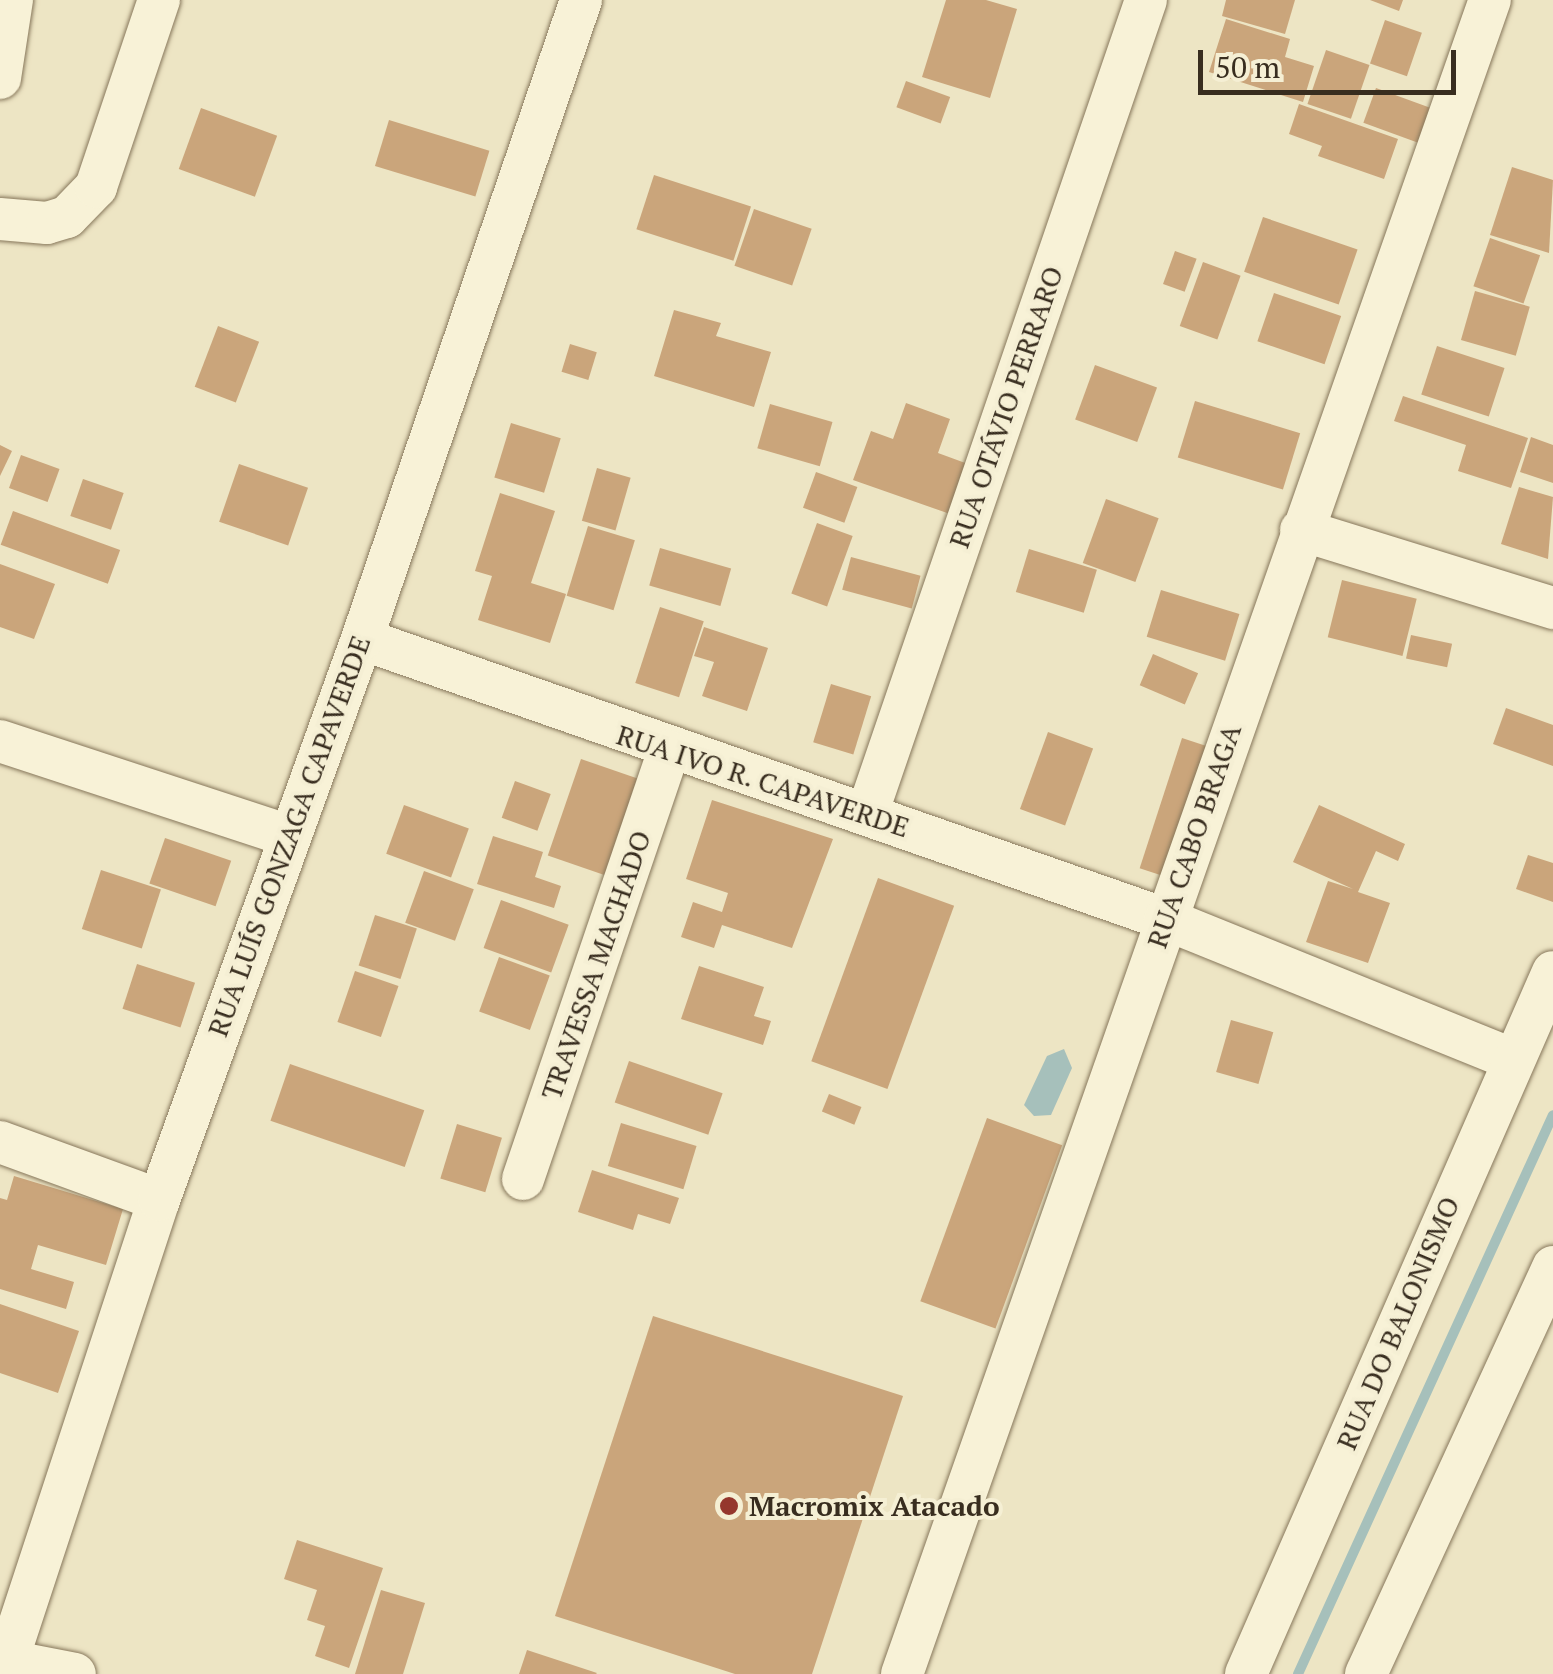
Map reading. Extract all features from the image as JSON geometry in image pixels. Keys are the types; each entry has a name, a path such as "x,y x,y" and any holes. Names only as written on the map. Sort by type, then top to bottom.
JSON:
{"street":[{"path":"0,78 12,0"},
{"path":"0,218 48,223 66,217 96,187 159,0"},
{"name":"RUA LUÍS GONZAGA CAPAVERDE","path":"6,1667 18,1570 159,1200 286,835 362,639 581,0"},
{"name":"RUA OTÁVIO PERRARO","path":"867,814 1146,0"},
{"name":"RUA CABO BRAGA","path":"902,1674 1490,0"},
{"path":"1301,530 1553,608"},
{"name":"RUA IVO R. CAPAVERDE","path":"362,639 669,752 867,814 1166,919 1512,1059"},
{"path":"0,741 286,835"},
{"name":"TRAVESSA MACHADO","path":"523,1179 669,752"},
{"name":"RUA DO BALONISMO","path":"1246,1674 1553,972"},
{"path":"0,1142 159,1200"},
{"path":"1366,1674 1553,1267"},
{"path":"6,1667 75,1674"}],"water":[{"path":"1064,1049 1072,1068 1051,1115 1034,1116 1024,1105 1047,1056"}],"building":[{"path":"946,0 986,0 1017,9 990,98 922,77"},
{"path":"1226,0 1295,0 1285,34 1222,16"},
{"path":"1370,0 1403,0 1399,11"},
{"path":"1226,19 1290,39 1285,57 1314,66 1303,102 1209,72"},
{"path":"1385,20 1422,33 1407,76 1370,63"},
{"path":"1326,50 1369,65 1351,119 1307,104"},
{"path":"906,81 950,97 941,123 896,107"},
{"path":"1376,88 1431,108 1419,143 1363,123"},
{"path":"1299,104 1398,139 1384,179 1318,156 1322,146 1289,134"},
{"path":"201,108 277,136 255,197 179,169"},
{"path":"389,120 489,151 475,197 375,166"},
{"path":"1512,167 1553,180 1549,253 1490,235"},
{"path":"654,175 751,207 733,261 636,229"},
{"path":"754,209 812,229 792,286 734,266"},
{"path":"1263,217 1358,250 1339,304 1244,272"},
{"path":"1490,238 1540,255 1524,303 1473,286"},
{"path":"1175,251 1197,259 1185,292 1163,284"},
{"path":"1203,262 1241,276 1217,340 1180,326"},
{"path":"1475,291 1530,307 1516,356 1461,340"},
{"path":"1274,293 1341,316 1325,364 1257,341"},
{"path":"674,310 721,323 716,336 771,352 754,407 654,376"},
{"path":"218,326 259,342 236,402 195,387"},
{"path":"570,344 597,352 588,380 562,372"},
{"path":"1437,346 1505,368 1489,416 1421,395"},
{"path":"1095,365 1157,388 1137,442 1075,420"},
{"path":"1403,396 1528,438 1511,488 1458,471 1466,445 1394,421"},
{"path":"1195,401 1300,433 1283,490 1178,457"},
{"path":"906,403 950,419 938,453 968,464 950,514 853,480 871,431 893,439"},
{"path":"770,404 832,422 820,466 757,448"},
{"path":"511,423 561,438 544,493 494,478"},
{"path":"1531,437 1553,445 1553,483 1520,472"},
{"path":"0,445 12,451 0,476"},
{"path":"21,455 60,469 48,502 9,488"},
{"path":"239,464 308,488 288,545 219,522"},
{"path":"597,468 631,478 615,531 582,521"},
{"path":"816,472 857,487 844,523 803,508"},
{"path":"83,479 124,493 111,530 70,516"},
{"path":"1519,487 1553,497 1548,559 1501,544"},
{"path":"500,493 555,511 531,583 566,594 550,643 478,620 492,576 475,571"},
{"path":"1106,499 1159,518 1135,582 1083,563"},
{"path":"13,511 120,550 108,584 1,545"},
{"path":"817,523 853,536 827,606 791,593"},
{"path":"588,526 635,540 614,610 567,596"},
{"path":"660,548 731,568 720,606 649,585"},
{"path":"1029,549 1097,570 1084,613 1016,592"},
{"path":"851,557 921,576 912,608 842,590"},
{"path":"0,564 55,584 34,639 0,627"},
{"path":"1342,580 1417,599 1402,656 1328,637"},
{"path":"1161,590 1239,614 1225,661 1147,637"},
{"path":"660,607 704,621 679,697 635,683"},
{"path":"704,627 768,648 747,711 702,696 714,662 694,656"},
{"path":"1411,635 1452,644 1447,667 1406,658"},
{"path":"1153,654 1198,673 1185,704 1140,685"},
{"path":"831,684 871,696 853,755 813,742"},
{"path":"1506,708 1553,725 1553,766 1493,744"},
{"path":"1048,732 1093,748 1065,825 1020,809"},
{"path":"1182,738 1209,747 1166,877 1140,868"},
{"path":"581,759 646,781 613,878 548,855"},
{"path":"515,781 551,794 537,831 502,818"},
{"path":"712,800 833,839 792,948 722,925 714,948 681,937 693,902 722,912 728,893 686,879"},
{"path":"404,805 469,829 451,877 386,854"},
{"path":"1319,805 1405,844 1398,861 1376,851 1358,892 1390,903 1368,963 1306,942 1328,881 1353,889 1293,862"},
{"path":"493,836 543,852 535,877 561,886 554,908 477,884"},
{"path":"165,838 231,861 216,906 149,883"},
{"path":"1528,855 1553,863 1553,902 1516,889"},
{"path":"101,870 161,889 142,948 82,929"},
{"path":"424,871 474,889 455,941 405,923"},
{"path":"878,878 954,906 887,1089 811,1061"},
{"path":"501,900 569,925 551,973 484,948"},
{"path":"375,915 417,929 400,979 359,965"},
{"path":"499,957 550,975 530,1030 479,1012"},
{"path":"137,964 195,983 180,1028 122,1009"},
{"path":"699,966 764,987 754,1016 771,1021 763,1045 681,1019"},
{"path":"355,971 398,986 381,1037 337,1022"},
{"path":"1231,1020 1273,1032 1258,1084 1216,1072"},
{"path":"629,1061 723,1093 708,1135 615,1103"},
{"path":"290,1064 424,1110 405,1167 270,1121"},
{"path":"829,1094 861,1107 854,1125 822,1112"},
{"path":"987,1118 1062,1145 995,1329 920,1301"},
{"path":"621,1123 697,1146 683,1189 608,1166"},
{"path":"457,1124 502,1138 485,1192 440,1179"},
{"path":"592,1170 679,1198 670,1224 638,1214 633,1230 578,1212"},
{"path":"14,1176 123,1209 106,1265 38,1245 31,1269 74,1282 66,1309 0,1289 0,1198 7,1200"},
{"path":"0,1304 79,1331 58,1393 0,1373"},
{"name":"Macromix Atacado","path":"653,1316 903,1396 812,1674 735,1674 555,1616"},
{"path":"297,1540 383,1568 349,1668 315,1656 325,1626 307,1620 317,1590 284,1579"},
{"path":"381,1590 425,1603 403,1674 355,1674"},
{"path":"527,1650 597,1673 519,1674"}],"waterway":[{"path":"1298,1674 1553,1115"}],"place":[{"name":"Macromix Atacado","path":"729,1506"}]}
